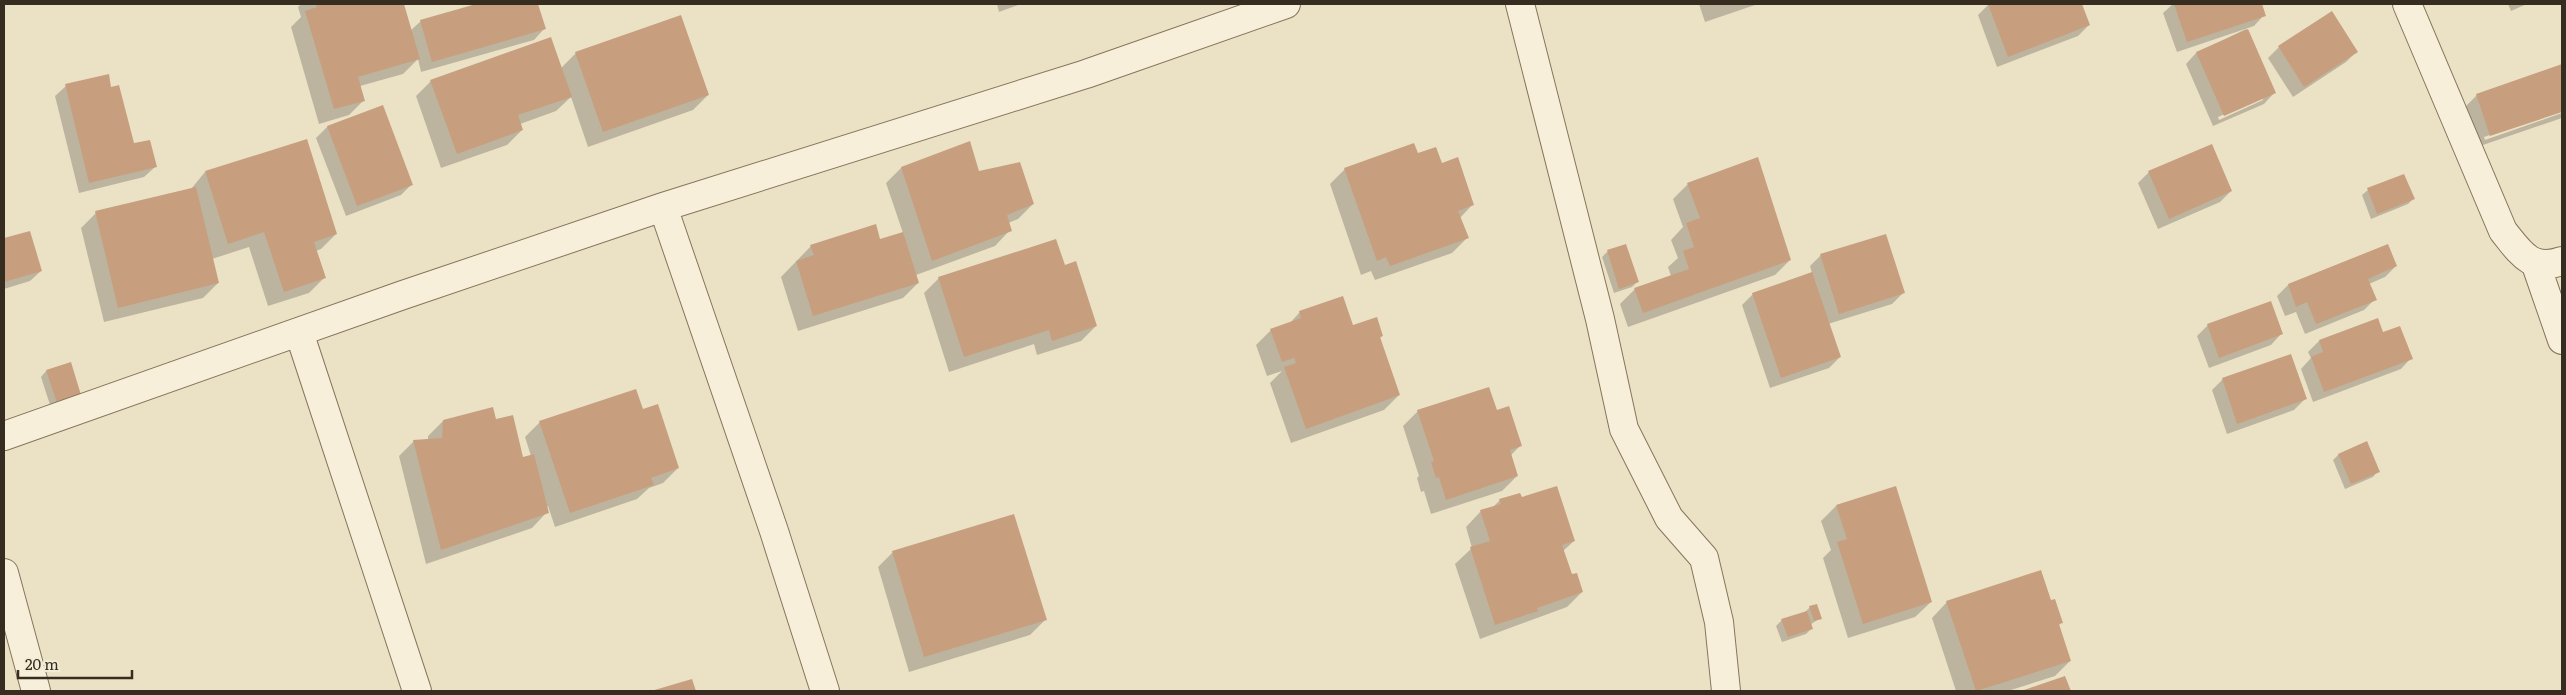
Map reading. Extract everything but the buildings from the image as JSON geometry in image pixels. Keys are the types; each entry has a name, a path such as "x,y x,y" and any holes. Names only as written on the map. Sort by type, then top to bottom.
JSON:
{"street":[{"path":"4,436 298,332 663,207 1086,74 1286,4"},
{"path":"1520,4 1600,318 1624,429 1669,518 1704,558 1719,622 1726,691"},
{"path":"2407,4 2503,231 2522,256 2544,265 2562,261"},
{"path":"663,207 774,531 825,691"},
{"path":"2535,262 2562,340"},
{"path":"298,332 417,691"},
{"path":"4,573 36,691"}]}
